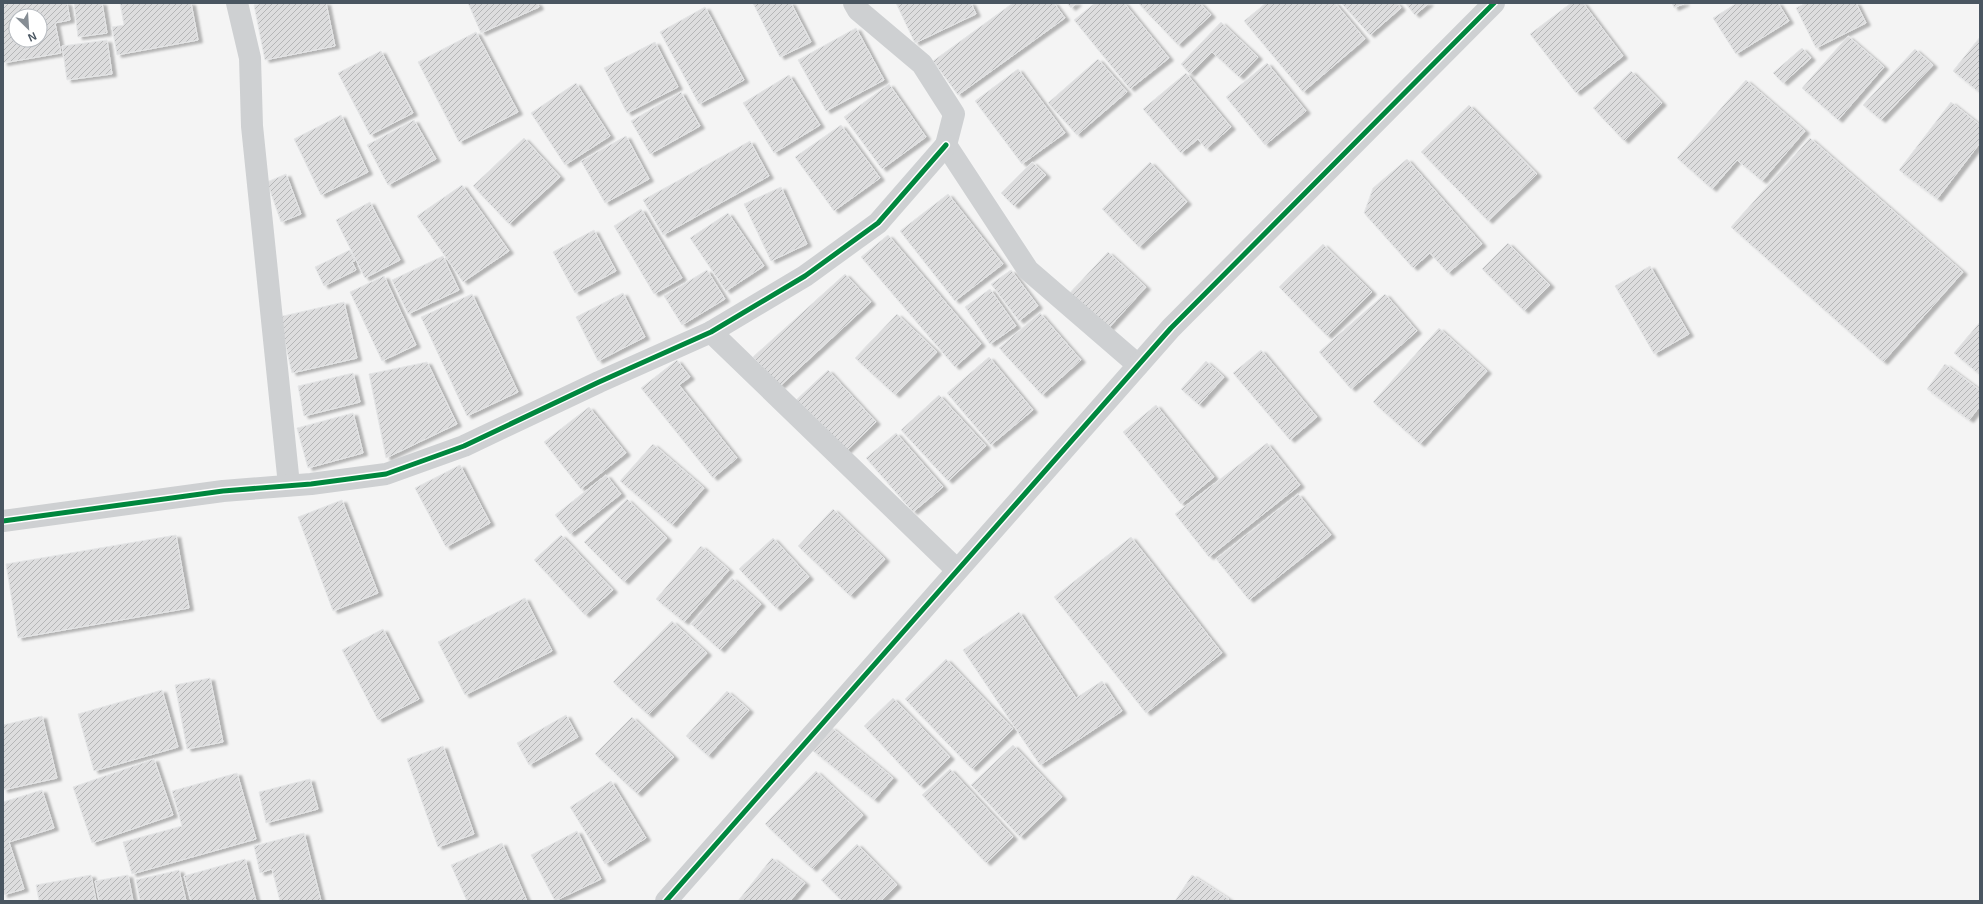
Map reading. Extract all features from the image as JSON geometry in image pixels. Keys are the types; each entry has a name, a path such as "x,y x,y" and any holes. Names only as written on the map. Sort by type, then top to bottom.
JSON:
{"street":[{"path":"237,3 250,58 252,126 289,486"},
{"path":"3,521 223,491 311,484 386,474 464,446 599,382 711,332 805,276 878,223 946,145 954,114 922,64 858,10 854,3"},
{"path":"666,901 1171,328 1494,3"},
{"path":"946,145 1028,270 1138,366"},
{"path":"711,332 958,570"}],"building":[{"path":"3,3 67,3 70,20 55,23 61,53 3,63"},
{"path":"74,3 102,3 107,33 78,37"},
{"path":"120,3 191,3 198,40 117,55 112,27 124,25"},
{"path":"263,3 326,3 335,46 265,60 254,5"},
{"path":"468,3 537,3 539,7 481,33"},
{"path":"753,3 791,3 811,42 780,57"},
{"path":"896,3 971,3 976,14 915,43"},
{"path":"1013,3 1054,3 1065,18 958,95 933,61"},
{"path":"1067,3 1077,3 1071,8"},
{"path":"1095,3 1124,3 1169,58 1130,89 1074,20"},
{"path":"1138,3 1200,3 1211,15 1178,45"},
{"path":"1266,3 1335,3 1365,39 1303,92 1244,21"},
{"path":"1341,3 1397,3 1401,8 1370,35"},
{"path":"1405,3 1429,3 1415,15"},
{"path":"1571,3 1583,3 1623,56 1576,93 1530,34"},
{"path":"1672,3 1685,3 1674,8"},
{"path":"1737,3 1778,3 1789,21 1736,54 1713,18"},
{"path":"1806,3 1856,3 1866,23 1816,48 1796,8"},
{"path":"705,7 744,80 699,104 660,32"},
{"path":"1221,22 1258,57 1239,77 1212,52 1190,74 1181,64"},
{"path":"856,28 884,80 826,111 798,60"},
{"path":"476,32 518,112 459,142 418,62"},
{"path":"1848,36 1884,67 1838,120 1802,88"},
{"path":"1980,37 1980,93 1953,71"},
{"path":"107,40 112,74 67,80 62,46"},
{"path":"655,42 678,87 627,113 604,68"},
{"path":"1802,48 1811,58 1783,83 1773,73"},
{"path":"1915,49 1933,65 1881,120 1863,105"},
{"path":"381,51 413,113 370,135 338,73"},
{"path":"1098,59 1127,92 1077,135 1048,103"},
{"path":"1267,63 1306,111 1265,145 1226,97"},
{"path":"1018,69 1065,133 1022,164 975,101"},
{"path":"1631,71 1662,103 1624,141 1593,108"},
{"path":"1186,73 1231,127 1206,149 1198,139 1181,153 1143,109"},
{"path":"789,75 820,125 774,153 743,103"},
{"path":"1746,80 1805,131 1762,181 1737,160 1712,189 1677,158"},
{"path":"576,83 610,136 565,165 531,113"},
{"path":"889,84 926,137 882,169 844,117"},
{"path":"681,92 700,126 650,154 631,121"},
{"path":"1951,102 1980,125 1980,143 1937,199 1899,170"},
{"path":"1469,105 1537,174 1488,221 1421,152"},
{"path":"341,115 368,172 321,195 294,139"},
{"path":"414,120 436,159 388,185 367,145"},
{"path":"841,125 880,178 834,211 795,157"},
{"path":"626,136 649,179 605,203 581,161"},
{"path":"524,138 560,177 509,224 473,186"},
{"path":"1810,138 1963,272 1883,362 1731,227"},
{"path":"750,141 769,176 663,235 643,200"},
{"path":"1407,159 1482,244 1448,273 1430,253 1413,268 1364,213 1373,188"},
{"path":"1032,162 1046,175 1014,206 1001,193"},
{"path":"1150,162 1187,202 1139,247 1102,209"},
{"path":"286,174 301,214 281,222 267,182"},
{"path":"462,185 509,251 463,282 417,216"},
{"path":"781,187 807,244 771,261 744,204"},
{"path":"948,194 1003,264 955,301 900,231"},
{"path":"370,202 400,260 365,278 336,220"},
{"path":"641,209 682,278 654,294 614,226"},
{"path":"728,213 764,266 726,291 690,238"},
{"path":"594,230 616,271 575,293 553,252"},
{"path":"888,235 981,344 955,367 861,257"},
{"path":"1508,243 1550,285 1524,311 1482,269"},
{"path":"1323,244 1372,292 1327,336 1279,287"},
{"path":"350,250 355,261 352,262 356,270 324,286 315,267"},
{"path":"1108,252 1146,287 1105,332 1066,297"},
{"path":"443,256 459,290 408,314 392,280"},
{"path":"1650,266 1689,334 1654,354 1615,286"},
{"path":"707,270 725,299 682,325 664,296"},
{"path":"1011,270 1038,306 1019,321 991,284"},
{"path":"845,274 871,302 780,386 753,357"},
{"path":"384,276 416,345 382,361 350,292"},
{"path":"990,289 1016,326 990,344 965,307"},
{"path":"623,293 645,337 598,361 576,317"},
{"path":"472,294 518,392 467,416 421,317"},
{"path":"1385,294 1417,331 1351,389 1319,352"},
{"path":"344,302 357,358 292,373 279,317"},
{"path":"1040,313 1081,360 1042,395 999,348"},
{"path":"897,314 937,352 895,395 855,358"},
{"path":"1980,322 1980,375 1954,353"},
{"path":"1439,328 1487,371 1420,444 1373,402"},
{"path":"1261,350 1317,417 1290,440 1233,373"},
{"path":"989,357 1033,410 991,445 947,393"},
{"path":"677,360 690,377 679,385 737,458 713,478 641,388"},
{"path":"1206,361 1224,377 1199,405 1181,389"},
{"path":"427,362 457,424 386,458 369,374"},
{"path":"1945,364 1980,390 1980,406 1969,420 1927,389"},
{"path":"828,370 876,422 843,454 794,402"},
{"path":"353,373 360,402 304,416 298,386"},
{"path":"939,395 986,446 948,481 901,430"},
{"path":"1156,405 1214,477 1181,504 1123,432"},
{"path":"589,407 626,453 581,489 544,442"},
{"path":"353,413 363,453 308,468 297,428"},
{"path":"896,433 943,487 913,512 866,458"},
{"path":"1267,443 1300,485 1209,557 1175,514"},
{"path":"653,444 704,488 672,525 620,481"},
{"path":"460,465 490,523 446,547 415,488"},
{"path":"606,475 621,494 570,534 555,515"},
{"path":"1298,494 1331,535 1249,600 1216,559"},
{"path":"627,499 667,538 624,582 584,542"},
{"path":"342,500 378,593 333,611 298,517"},
{"path":"833,509 885,559 850,596 798,546"},
{"path":"176,535 189,608 18,638 6,564"},
{"path":"561,535 613,590 585,615 534,560"},
{"path":"1131,537 1222,653 1146,713 1054,597"},
{"path":"773,538 809,577 776,608 739,569"},
{"path":"701,546 729,570 684,622 656,599"},
{"path":"732,578 761,604 720,650 691,624"},
{"path":"525,598 552,651 465,695 438,642"},
{"path":"1019,612 1076,698 1102,681 1122,711 1040,765 963,650"},
{"path":"672,621 707,653 648,715 613,682"},
{"path":"383,629 419,699 378,720 342,650"},
{"path":"946,659 1013,729 972,769 905,699"},
{"path":"210,678 223,742 187,749 175,685"},
{"path":"162,690 178,747 94,771 78,714"},
{"path":"727,691 749,710 708,756 686,736"},
{"path":"893,698 950,757 920,786 864,726"},
{"path":"566,715 578,737 529,765 517,743"},
{"path":"42,716 57,778 3,790 3,725"},
{"path":"632,717 674,757 637,794 595,754"},
{"path":"831,727 893,778 874,800 812,750"},
{"path":"1013,745 1062,797 1020,837 971,785"},
{"path":"443,746 474,834 438,847 407,759"},
{"path":"154,759 173,815 92,843 73,787"},
{"path":"950,769 1013,837 986,863 922,795"},
{"path":"816,771 863,815 812,869 765,824"},
{"path":"237,773 256,839 132,874 123,842 182,826 172,791"},
{"path":"310,779 318,809 266,823 259,792"},
{"path":"611,781 646,838 605,864 570,807"},
{"path":"42,790 54,828 9,842 24,889 3,895 3,802"},
{"path":"577,831 601,879 555,901 531,855"},
{"path":"304,833 321,901 280,901 272,869 260,873 254,846"},
{"path":"502,843 527,901 467,901 451,865"},
{"path":"857,844 897,885 881,901 842,901 821,880"},
{"path":"772,858 805,883 790,901 738,901"},
{"path":"245,859 256,901 191,901 184,876"},
{"path":"179,870 186,901 140,901 136,880"},
{"path":"91,875 96,901 39,901 36,885"},
{"path":"128,875 133,901 99,901 95,881"},
{"path":"1192,875 1229,899 1227,901 1175,901"}],"cycle path":[{"path":"666,901 1171,328 1494,3"},
{"path":"3,521 223,491 311,484 386,474 464,446 599,382 711,332 805,276 878,223 946,145"}]}
